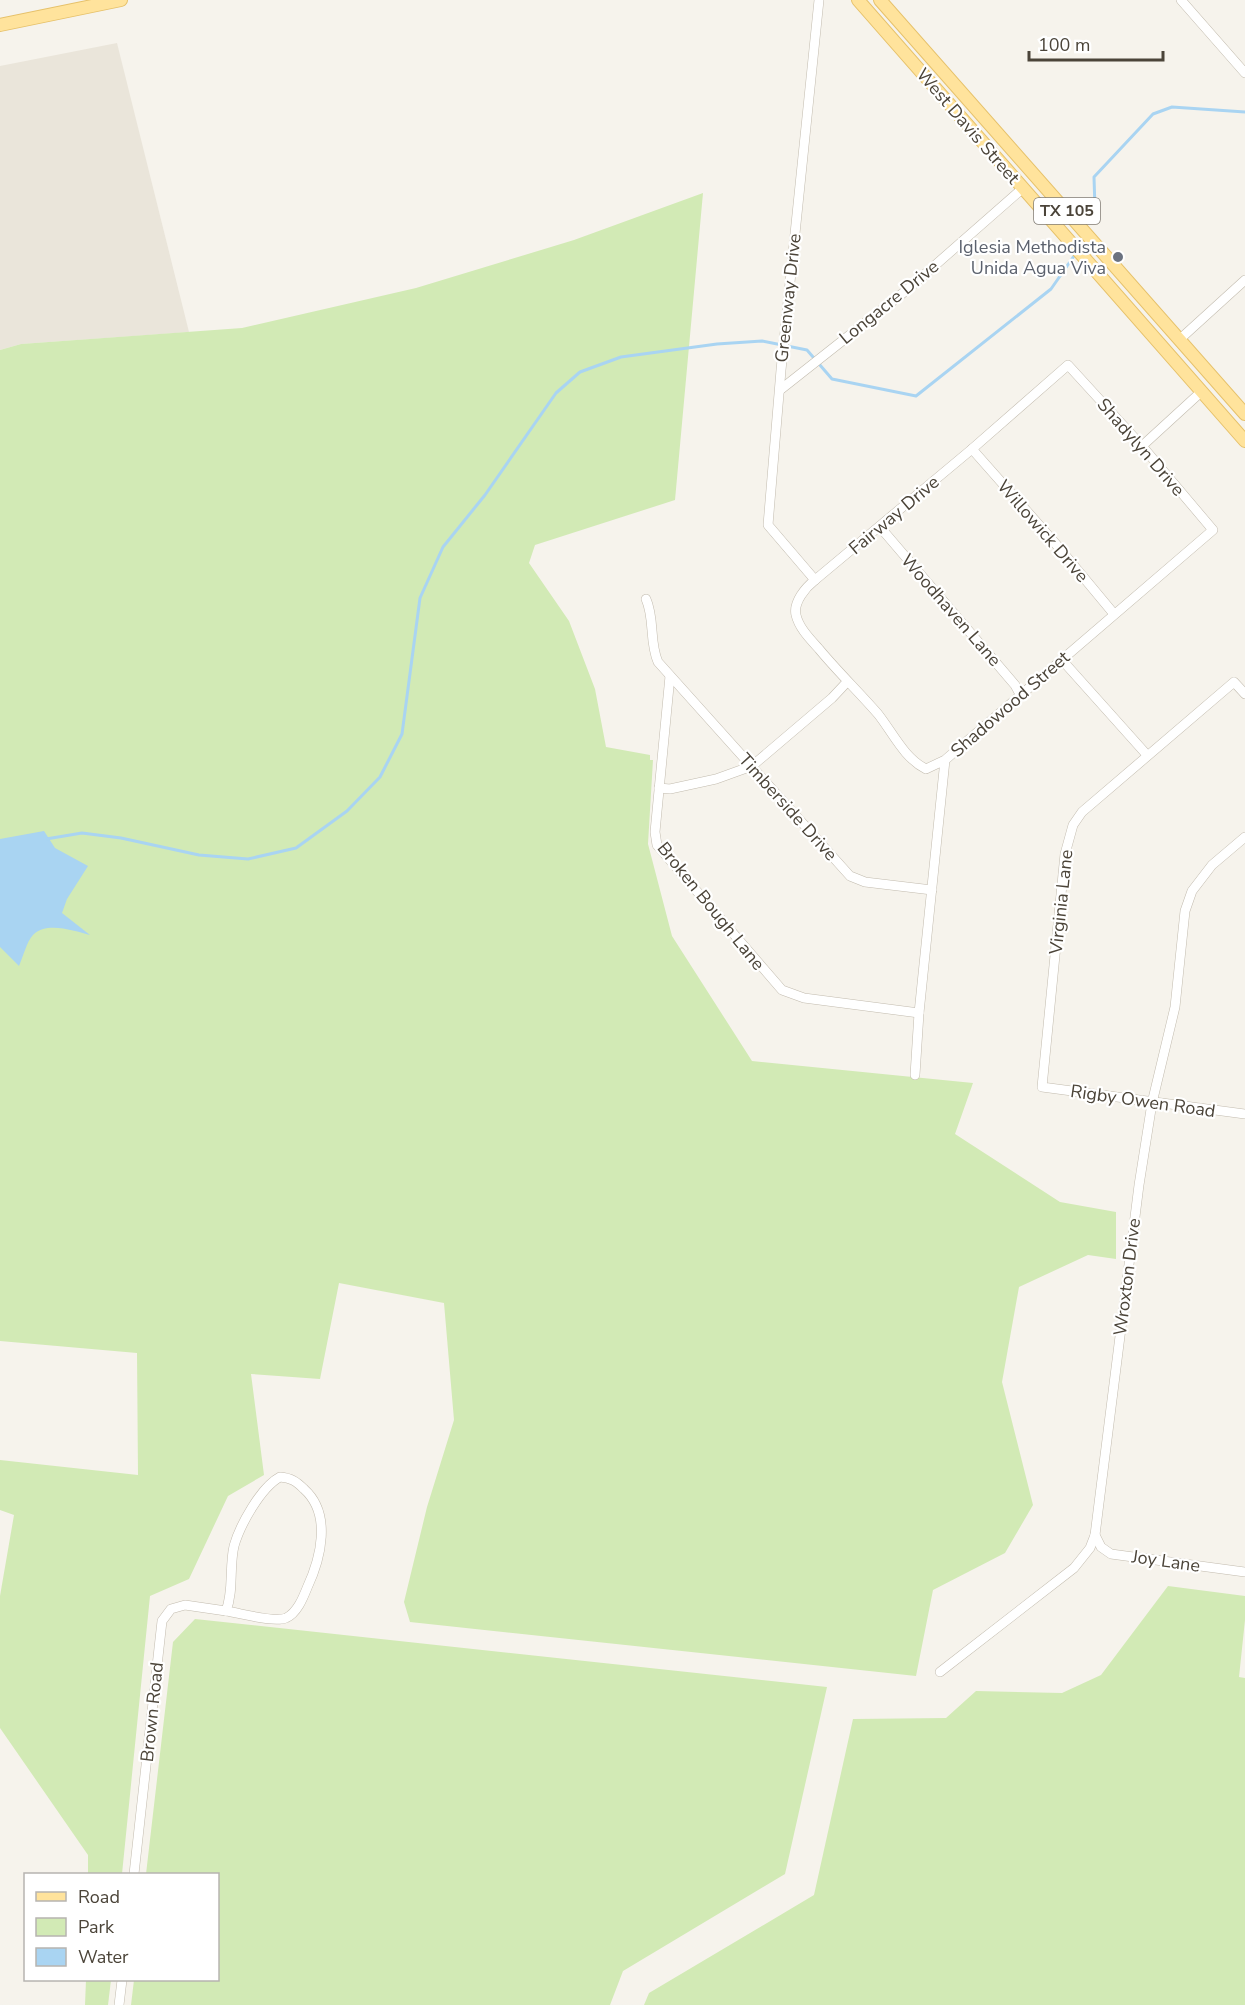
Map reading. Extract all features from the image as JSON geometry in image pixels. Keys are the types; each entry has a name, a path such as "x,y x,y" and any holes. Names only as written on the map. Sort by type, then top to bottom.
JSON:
{"main road":[{"path":"0,25 121,0"},
{"name":"West Davis Street","path":"858,0 1245,441"},
{"name":"West Davis Street","path":"880,0 1245,414"},
{"path":"1023,189 1031,186 1038,189 1086,244 1099,249"},
{"path":"1106,283 1122,292 1167,341 1173,343 1179,339"},
{"path":"1201,392 1207,390 1217,393 1245,424"}],"street":[{"name":"Greenway Drive","path":"815,580 768,525 781,370 819,0"},
{"path":"1180,0 1245,73"},
{"name":"Longacre Drive","path":"780,390 908,289 1023,189"},
{"path":"1179,339 1245,280"},
{"name":"Shadylyn Drive","path":"1068,365 1142,446 1213,530"},
{"name":"Fairway Drive","path":"847,682 801,627 795,612 806,587 880,527 1068,365"},
{"path":"1142,446 1201,392"},
{"name":"Willowick Drive","path":"972,449 1114,614"},
{"name":"Woodhaven Lane","path":"880,527 1016,685 1020,694"},
{"name":"Shadowood Street","path":"915,1076 945,760 1213,530"},
{"name":"Timberside Drive","path":"646,599 650,608 653,650 658,662 850,876 865,882 932,890"},
{"path":"1062,660 1147,755"},
{"name":"Broken Bough Lane","path":"670,676 655,832 657,845 782,990 804,998 920,1013"},
{"path":"659,788 670,789 716,779 752,766 832,698 847,682 877,714 917,765 926,769 945,760"},
{"name":"Virginia Lane","path":"1042,1087 1067,840 1073,825 1082,813 1147,755 1234,682 1245,694"},
{"name":"Wroxton Drive","path":"940,1672 1074,1568 1090,1548 1095,1535 1139,1185 1152,1103 1175,1007 1185,911 1192,891 1212,865 1245,837"},
{"name":"Rigby Owen Road","path":"1042,1087 1245,1114"},
{"name":"Brown Road","path":"134,1873 162,1621 171,1609 185,1605 275,1619 286,1618 300,1604 313,1576 321,1535 318,1506 309,1493 290,1478 280,1477 271,1482 239,1532 234,1547 230,1601 226,1611"},
{"name":"Joy Lane","path":"1095,1535 1101,1547 1111,1554 1245,1572"},
{"path":"119,2005 122,1981"}],"shaded area":[{"path":"117,43 189,332 21,344 0,350 0,66"}],"green space":[{"path":"703,193 675,500 535,545 529,563 569,621 595,689 606,747 650,755 650,760 653,760 648,844 672,936 752,1061 973,1083 955,1134 1060,1202 1116,1212 1116,1259 1088,1255 1019,1287 1002,1382 1033,1505 1005,1553 933,1590 916,1676 410,1622 404,1602 427,1507 454,1420 444,1303 339,1283 320,1379 251,1374 264,1475 228,1496 189,1579 150,1596 122,1873 88,1873 88,1855 0,1728 0,1596 14,1515 0,1510 0,1460 138,1475 137,1353 0,1341 0,350 21,344 242,328 416,288 574,240"},
{"path":"1168,1586 1245,1596 1239,1677 1245,1678 1245,2005 644,2005 649,1993 814,1895 853,1719 946,1718 976,1691 1062,1693 1101,1675"},
{"path":"195,1619 827,1687 785,1874 623,1971 610,2005 131,2005 134,1981 219,1981 219,1873 146,1873 173,1642"},
{"path":"86,1981 111,1981 108,2005 85,2005"}],"water":[{"path":"44,831 55,848 88,866 67,899 62,913 90,935 61,928 39,931 29,941 19,966 0,947 0,839"}],"waterway":[{"path":"1091,217 1095,209 1094,177 1153,114 1172,107 1245,112"},
{"path":"46,839 82,833 121,838 199,855 248,859 296,848 347,811 380,777 402,734 420,598 443,547 485,495 556,393 580,372 621,357 717,344 762,341 807,350 832,379 916,396 1051,289 1074,256"}],"place":[{"name":"Iglesia Methodista Unida Agua Viva","path":"1118,257"}]}
